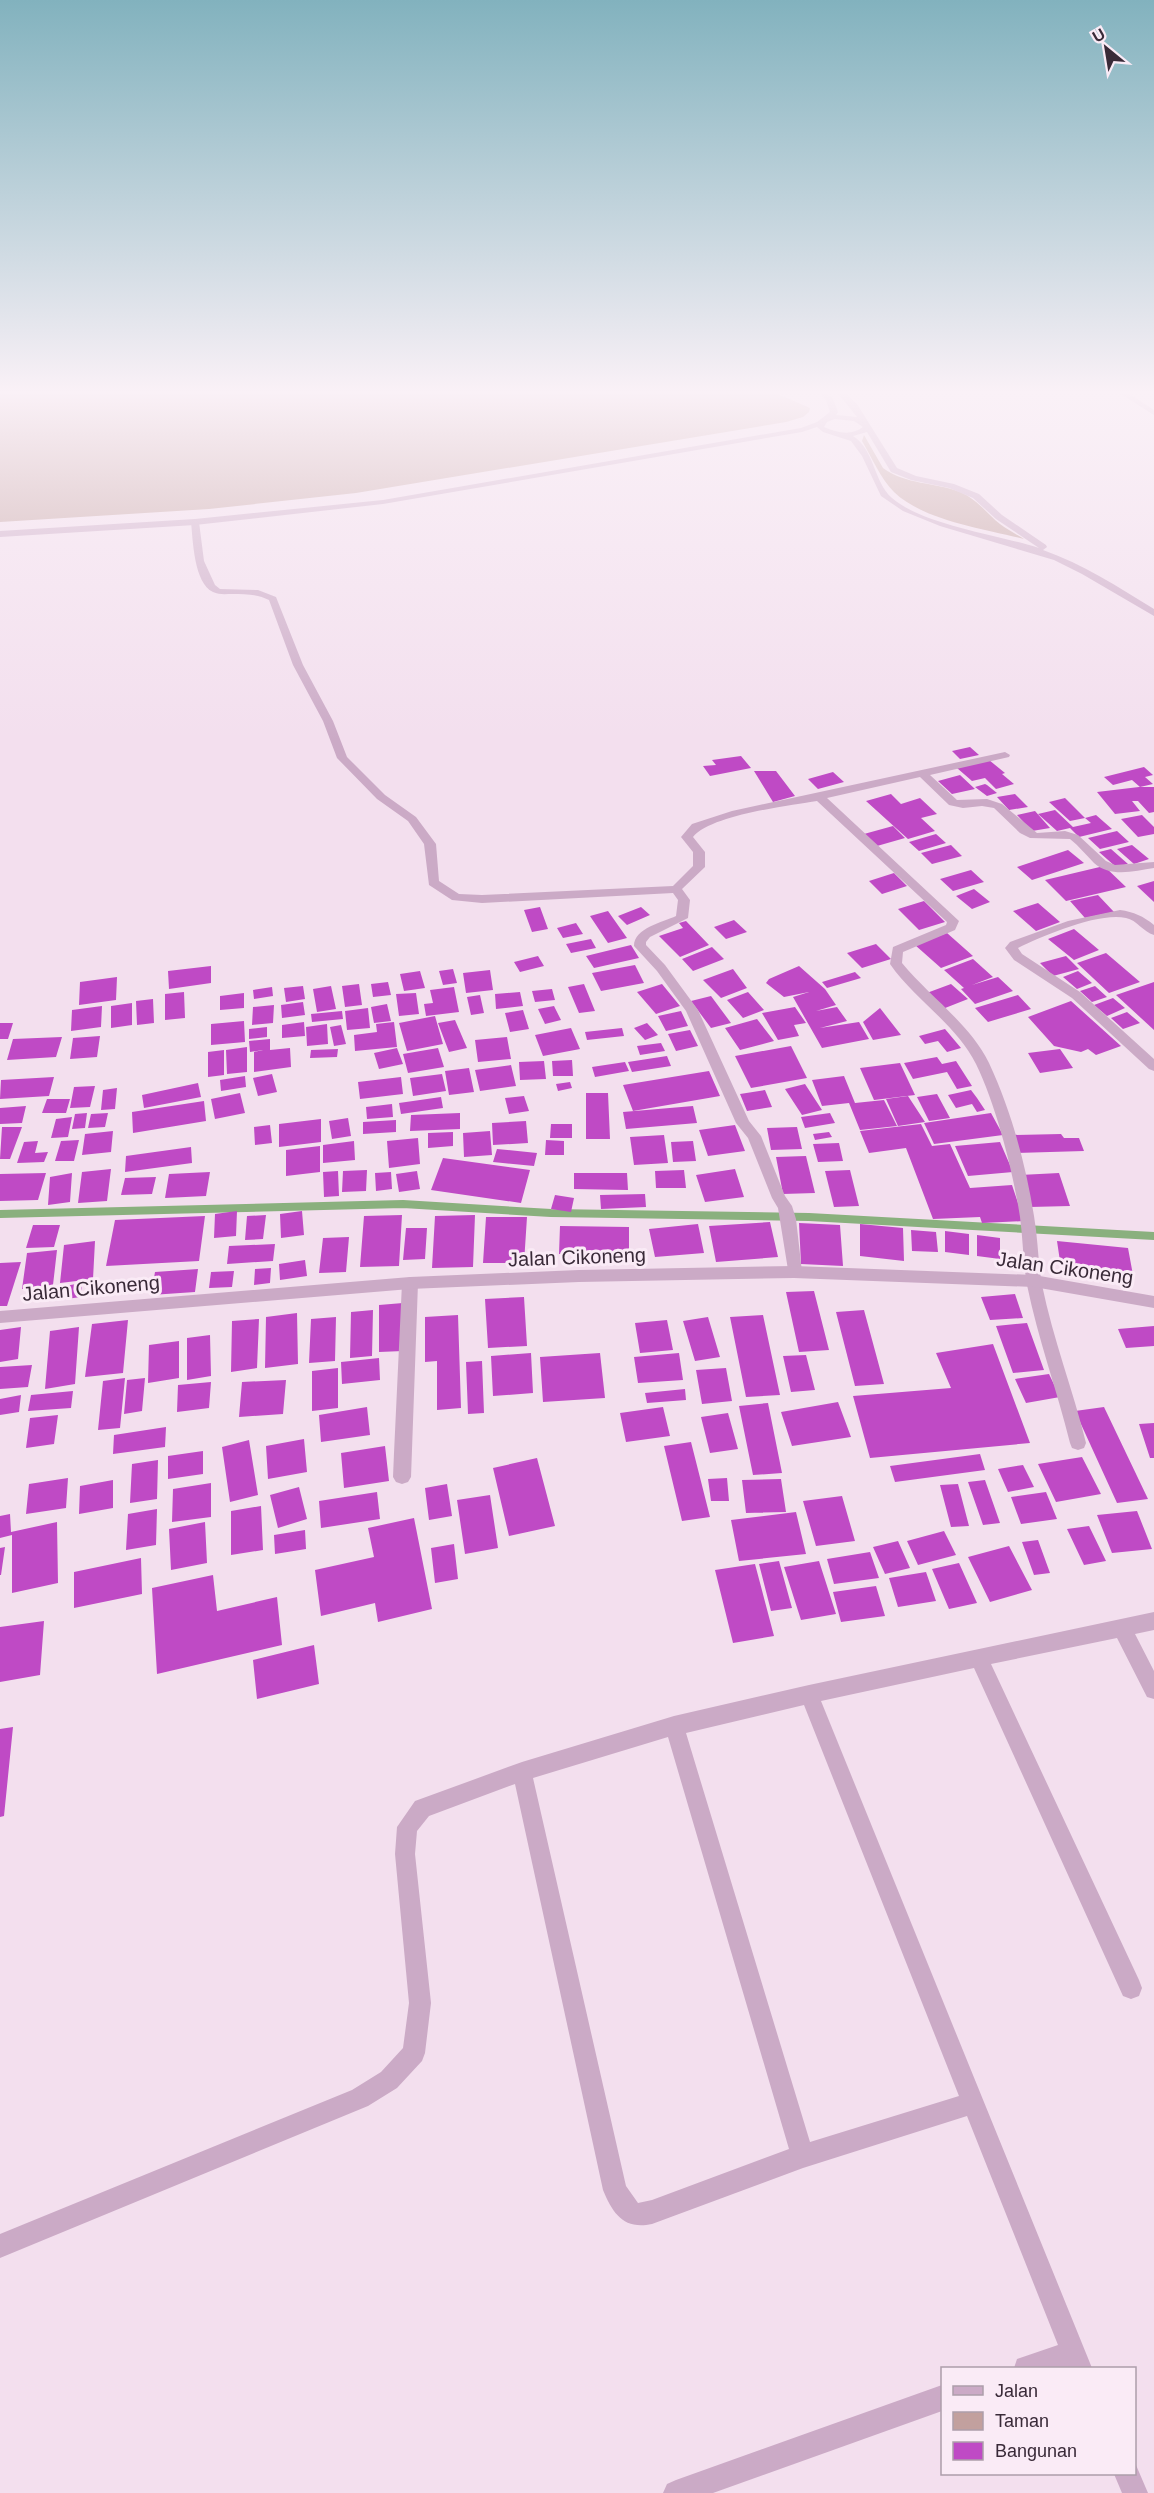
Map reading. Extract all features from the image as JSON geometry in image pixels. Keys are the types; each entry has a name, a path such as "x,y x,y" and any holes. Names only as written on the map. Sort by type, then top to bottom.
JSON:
{"street":[{"path":"0,534 195,522 330,507"},
{"path":"906,507 924,516 1041,551 1066,561"},
{"path":"988,507 1034,541 1154,613"},
{"path":"195,522 204,579 210,587 217,591 256,592 266,594 273,599 298,665 328,721 342,758 381,797 412,819 430,843 433,883 456,897 482,899 676,889 699,867 699,852 687,837 696,826 736,813 819,797 1005,755"},
{"path":"923,774 950,800 958,804 982,801 1001,807 1024,830 1034,836 1049,838 1063,834 1073,836 1110,868 1124,869 1154,865"},
{"path":"819,797 953,921 951,927 897,950 896,964 914,986 964,1036 982,1063 1008,1133 1027,1224 1034,1281 1045,1334 1065,1391 1078,1443"},
{"path":"676,889 684,900 682,918 646,934 640,940 640,946 661,968 692,1010 743,1123 754,1136 787,1213 794,1272"},
{"path":"1154,931 1130,915 1115,915 1063,926 1011,948 1018,957 1076,995 1154,1066"},
{"name":"Jalan Cikoneng","path":"0,1317 410,1283 579,1276 794,1272 1034,1281 1154,1302"},
{"path":"402,1477 402,1416 410,1316 410,1283"},
{"path":"0,2246 360,2098 389,2080 414,2053 420,2003 405,1854 406,1827 422,1808 522,1772 674,1726 809,1694 1154,1622"},
{"path":"1122,1628 1154,1690"},
{"path":"979,1659 1131,1988"},
{"path":"809,1694 1077,2360 1032,2367"},
{"path":"674,1726 803,2156"},
{"path":"522,1772 615,2190 627,2210 638,2215 652,2212 803,2156 972,2103"},
{"path":"676,2493 941,2398"},
{"path":"1127,2475 1135,2493"}],"green space":[{"path":"0,507 224,507 209,509 0,522"},
{"path":"916,507 982,507 1000,524 1024,539 956,523"}],"building":[{"path":"970,747 979,755 960,759 952,751"},
{"path":"741,756 751,768 710,776 703,766 716,765 712,760"},
{"path":"989,760 1014,784 996,789 985,778 972,781 957,768"},
{"path":"1144,767 1153,775 1145,777 1153,784 1140,787 1132,780 1113,785 1104,777"},
{"path":"754,771 776,771 795,796 773,802"},
{"path":"833,772 844,782 818,789 808,779"},
{"path":"960,775 975,789 952,794 938,781"},
{"path":"985,784 997,793 987,796 975,787"},
{"path":"1154,787 1154,812 1149,813 1138,801 1132,801 1140,811 1115,814 1097,792"},
{"path":"891,794 901,804 920,798 937,814 921,818 935,831 908,839 866,801"},
{"path":"1015,794 1028,807 1009,810 997,797"},
{"path":"1065,798 1085,818 1070,821 1049,802"},
{"path":"1055,810 1073,827 1091,823 1085,818 1096,815 1112,829 1079,837 1070,828 1057,831 1038,814"},
{"path":"1035,811 1050,828 1032,831 1017,815"},
{"path":"1142,815 1154,827 1154,834 1138,837 1121,819"},
{"path":"893,826 905,838 877,846 864,834"},
{"path":"1117,831 1129,842 1100,849 1088,838"},
{"path":"936,834 946,843 919,851 909,842"},
{"path":"951,845 962,856 932,864 921,853"},
{"path":"1132,845 1149,859 1134,864 1117,849"},
{"path":"1111,849 1128,864 1116,867 1099,852"},
{"path":"1068,850 1084,863 1032,880 1017,867"},
{"path":"1104,866 1126,887 1066,901 1045,880"},
{"path":"971,870 984,882 953,891 940,879"},
{"path":"894,873 907,886 882,894 869,881"},
{"path":"1154,881 1154,902 1137,886"},
{"path":"974,889 990,902 972,909 956,896"},
{"path":"1098,895 1114,912 1085,918 1070,901"},
{"path":"924,901 945,922 919,930 898,909"},
{"path":"1038,903 1060,922 1036,931 1013,911"},
{"path":"540,907 548,929 532,932 524,910"},
{"path":"641,907 650,915 627,925 618,916"},
{"path":"608,911 627,938 608,943 590,916"},
{"path":"734,920 747,932 726,939 714,927"},
{"path":"686,921 709,945 680,957 659,936 683,928 679,923"},
{"path":"576,923 583,934 563,938 557,928"},
{"path":"1074,929 1099,950 1074,960 1048,939"},
{"path":"947,933 973,956 941,968 915,945"},
{"path":"591,939 596,948 571,953 566,944"},
{"path":"876,944 891,959 862,968 847,953"},
{"path":"631,945 639,958 594,968 586,956"},
{"path":"712,947 724,959 693,971 682,959"},
{"path":"1106,953 1140,982 1109,993 1077,963"},
{"path":"538,956 544,966 520,972 514,962"},
{"path":"1066,956 1079,969 1053,976 1040,963"},
{"path":"973,959 993,977 972,985 998,977 1013,991 975,1004 961,989 964,988 944,970"},
{"path":"635,965 644,983 601,991 592,973"},
{"path":"211,966 211,983 169,989 168,971"},
{"path":"799,966 825,989 836,1005 816,1011 837,1007 847,1021 820,1028 859,1022 869,1039 822,1048 793,997 809,992 784,997 766,983 769,979"},
{"path":"453,969 457,983 443,985 439,971"},
{"path":"733,969 747,988 721,998 703,980"},
{"path":"490,970 493,990 466,993 463,973"},
{"path":"420,971 425,988 404,991 400,974"},
{"path":"1078,971 1092,983 1077,989 1063,977"},
{"path":"855,972 861,978 827,988 822,982"},
{"path":"117,977 116,1000 79,1005 80,982"},
{"path":"388,982 391,995 373,997 371,984"},
{"path":"1154,982 1154,1030 1116,995"},
{"path":"359,984 362,1005 345,1007 342,986"},
{"path":"584,984 595,1011 579,1013 568,987"},
{"path":"662,984 680,1006 656,1014 637,992"},
{"path":"951,984 968,999 940,1010 924,994"},
{"path":"303,986 305,999 286,1002 284,988"},
{"path":"331,986 336,1009 317,1012 313,989"},
{"path":"1095,986 1107,997 1092,1002 1080,991"},
{"path":"272,987 273,996 254,999 253,990"},
{"path":"454,987 459,1012 426,1016 424,1004 433,1003 430,990"},
{"path":"552,989 555,1000 535,1002 532,991"},
{"path":"184,992 185,1018 165,1020 165,994"},
{"path":"520,992 523,1006 496,1009 495,994"},
{"path":"748,992 764,1010 743,1018 727,1000"},
{"path":"244,993 244,1008 220,1010 220,996"},
{"path":"416,993 419,1014 399,1016 396,994"},
{"path":"480,995 484,1013 471,1015 467,997"},
{"path":"1018,995 1031,1009 988,1022 975,1008"},
{"path":"711,996 731,1023 711,1028 691,1001"},
{"path":"1113,998 1125,1008 1107,1016 1094,1005"},
{"path":"153,999 154,1023 137,1025 136,1001"},
{"path":"1071,1001 1121,1046 1096,1055 1088,1049 1081,1052 1054,1046 1028,1017"},
{"path":"303,1002 305,1015 282,1018 281,1005"},
{"path":"132,1003 132,1025 111,1028 111,1006"},
{"path":"387,1004 391,1021 374,1023 371,1007"},
{"path":"274,1005 273,1023 252,1025 253,1007"},
{"path":"102,1006 101,1027 71,1031 72,1010"},
{"path":"554,1006 561,1020 545,1024 538,1009"},
{"path":"795,1007 806,1023 794,1025 799,1036 778,1040 762,1013"},
{"path":"368,1008 370,1028 347,1030 345,1011"},
{"path":"880,1008 901,1035 873,1040 863,1022"},
{"path":"523,1010 529,1029 510,1032 505,1013"},
{"path":"342,1011 343,1019 312,1022 311,1014"},
{"path":"681,1011 688,1026 666,1031 658,1016"},
{"path":"1127,1012 1140,1023 1123,1029 1111,1018"},
{"path":"435,1016 443,1044 407,1051 399,1023"},
{"path":"757,1019 774,1041 740,1050 725,1028"},
{"path":"455,1020 467,1048 449,1052 438,1023"},
{"path":"244,1021 245,1042 211,1045 211,1024"},
{"path":"304,1022 305,1036 282,1038 282,1025"},
{"path":"394,1022 397,1047 355,1051 354,1035 377,1032 376,1024"},
{"path":"0,1023 13,1023 8,1039 0,1039"},
{"path":"647,1023 658,1035 645,1040 634,1028"},
{"path":"327,1024 328,1044 307,1046 306,1027"},
{"path":"341,1025 346,1044 334,1046 330,1027"},
{"path":"267,1027 267,1037 249,1039 249,1029"},
{"path":"571,1028 580,1049 543,1056 535,1035"},
{"path":"622,1028 624,1036 587,1040 585,1032"},
{"path":"945,1029 961,1048 947,1052 938,1041 925,1044 919,1036"},
{"path":"690,1030 698,1046 676,1051 668,1034"},
{"path":"100,1036 97,1057 70,1059 73,1038"},
{"path":"62,1037 56,1057 7,1060 13,1039"},
{"path":"507,1037 511,1059 478,1062 475,1040"},
{"path":"270,1039 270,1050 290,1048 291,1067 254,1072 254,1052 263,1050 250,1052 249,1041"},
{"path":"661,1043 665,1051 640,1055 637,1046"},
{"path":"791,1046 807,1078 751,1088 735,1056"},
{"path":"247,1047 247,1072 227,1074 226,1050"},
{"path":"397,1048 403,1064 379,1069 374,1053"},
{"path":"438,1048 444,1067 408,1073 403,1054"},
{"path":"338,1049 337,1057 310,1058 311,1050"},
{"path":"1060,1049 1073,1068 1040,1073 1028,1053"},
{"path":"224,1050 224,1075 208,1077 208,1052"},
{"path":"667,1056 671,1066 632,1072 628,1062"},
{"path":"937,1057 942,1064 956,1061 972,1086 957,1089 947,1072 913,1079 904,1063"},
{"path":"572,1060 573,1076 553,1076 552,1061"},
{"path":"544,1061 546,1079 520,1080 519,1062"},
{"path":"625,1062 629,1071 595,1077 592,1067"},
{"path":"900,1063 915,1095 874,1100 860,1068"},
{"path":"511,1065 516,1086 480,1091 475,1070"},
{"path":"469,1068 474,1092 449,1095 445,1071"},
{"path":"709,1071 720,1096 633,1111 623,1085"},
{"path":"272,1074 277,1092 258,1096 253,1078"},
{"path":"442,1074 446,1091 413,1096 410,1078"},
{"path":"245,1076 246,1087 221,1091 220,1080"},
{"path":"844,1076 855,1103 884,1100 897,1126 860,1130 849,1103 822,1106 812,1080"},
{"path":"54,1077 49,1096 0,1099 1,1080"},
{"path":"401,1077 403,1094 360,1099 358,1082"},
{"path":"570,1082 572,1088 558,1091 556,1084"},
{"path":"198,1083 201,1097 144,1108 142,1095"},
{"path":"805,1084 822,1110 802,1115 785,1089"},
{"path":"95,1086 90,1107 70,1108 74,1087"},
{"path":"117,1088 115,1109 101,1110 103,1090"},
{"path":"765,1090 772,1107 747,1111 740,1094"},
{"path":"971,1090 985,1110 977,1112 972,1104 956,1108 948,1095"},
{"path":"240,1093 245,1113 215,1119 211,1099"},
{"path":"586,1093 608,1093 610,1139 586,1139"},
{"path":"937,1094 950,1118 929,1121 917,1097"},
{"path":"524,1096 529,1111 509,1114 505,1098"},
{"path":"908,1096 925,1122 898,1126 886,1099"},
{"path":"441,1097 443,1108 401,1114 399,1103"},
{"path":"47,1099 70,1099 66,1113 42,1113"},
{"path":"204,1101 206,1121 133,1133 132,1112"},
{"path":"392,1104 393,1117 367,1119 366,1107"},
{"path":"26,1106 22,1123 0,1124 0,1108"},
{"path":"693,1106 697,1123 626,1129 623,1112"},
{"path":"87,1113 85,1128 72,1129 75,1114"},
{"path":"108,1113 105,1127 88,1128 91,1114"},
{"path":"460,1113 460,1129 410,1131 411,1115"},
{"path":"830,1113 835,1123 805,1128 801,1117"},
{"path":"991,1113 1003,1135 934,1144 924,1123"},
{"path":"72,1117 68,1137 51,1138 56,1119"},
{"path":"348,1118 351,1136 332,1139 329,1121"},
{"path":"321,1119 321,1142 279,1147 279,1124"},
{"path":"396,1120 396,1132 363,1134 363,1122"},
{"path":"526,1121 528,1143 493,1145 492,1123"},
{"path":"551,1124 572,1124 572,1138 550,1138"},
{"path":"921,1124 932,1146 950,1144 970,1188 1012,1185 1024,1221 982,1223 980,1217 933,1219 906,1148 869,1153 860,1131"},
{"path":"270,1125 272,1143 255,1145 254,1127"},
{"path":"735,1125 745,1151 708,1156 699,1130"},
{"path":"2,1127 22,1127 10,1159 0,1159"},
{"path":"797,1127 802,1149 771,1150 767,1128"},
{"path":"113,1131 111,1152 82,1155 85,1134"},
{"path":"490,1131 492,1155 464,1157 463,1133"},
{"path":"453,1132 453,1146 428,1148 428,1133"},
{"path":"829,1132 832,1137 815,1140 813,1134"},
{"path":"1061,1134 1064,1138 1079,1138 1084,1151 1015,1153 1010,1135"},
{"path":"664,1135 668,1163 634,1165 630,1137"},
{"path":"418,1138 420,1164 389,1168 387,1141"},
{"path":"79,1140 74,1161 55,1161 61,1141"},
{"path":"546,1140 564,1141 564,1155 545,1155"},
{"path":"38,1141 35,1153 48,1152 44,1162 17,1163 24,1142"},
{"path":"354,1141 355,1160 323,1163 323,1145"},
{"path":"693,1141 696,1161 673,1162 671,1142"},
{"path":"1000,1142 1013,1172 968,1176 955,1146"},
{"path":"839,1143 843,1161 818,1162 813,1144"},
{"path":"320,1146 320,1172 286,1176 286,1150"},
{"path":"191,1147 192,1163 125,1172 126,1156"},
{"path":"497,1149 537,1153 534,1166 493,1162"},
{"path":"806,1156 815,1193 783,1194 776,1157"},
{"path":"443,1158 530,1170 521,1203 431,1190"},
{"path":"111,1169 107,1201 78,1203 82,1172"},
{"path":"735,1169 744,1197 705,1202 696,1175"},
{"path":"367,1170 366,1191 342,1192 343,1171"},
{"path":"684,1170 686,1188 656,1188 655,1171"},
{"path":"850,1170 859,1206 834,1207 825,1171"},
{"path":"338,1171 339,1196 324,1197 323,1172"},
{"path":"417,1171 420,1189 399,1192 396,1174"},
{"path":"210,1172 206,1196 165,1198 169,1174"},
{"path":"391,1172 392,1189 376,1191 375,1173"},
{"path":"46,1173 38,1200 0,1201 0,1174"},
{"path":"72,1173 70,1202 48,1205 50,1177"},
{"path":"574,1173 627,1173 628,1190 574,1189"},
{"path":"1059,1173 1070,1206 1030,1207 1020,1175"},
{"path":"156,1177 152,1194 121,1195 125,1178"},
{"path":"645,1194 646,1207 601,1209 600,1195"},
{"path":"555,1195 574,1198 571,1212 551,1209"},
{"path":"237,1211 236,1236 214,1238 215,1214"},
{"path":"302,1211 304,1235 281,1238 280,1214"},
{"path":"266,1215 263,1239 245,1240 247,1216"},
{"path":"402,1215 399,1266 360,1267 364,1216"},
{"path":"475,1215 473,1267 432,1268 435,1216"},
{"path":"205,1216 199,1261 106,1266 115,1220"},
{"path":"486,1217 527,1217 524,1263 483,1263"},
{"path":"770,1222 778,1257 716,1262 709,1226"},
{"path":"799,1223 840,1225 843,1266 801,1264"},
{"path":"698,1224 704,1253 655,1257 649,1229"},
{"path":"860,1224 903,1228 904,1261 860,1256"},
{"path":"33,1225 60,1225 54,1247 26,1248"},
{"path":"560,1226 629,1227 629,1256 559,1254"},
{"path":"406,1228 427,1228 425,1259 403,1260"},
{"path":"911,1230 936,1232 938,1252 912,1251"},
{"path":"945,1231 969,1234 969,1255 945,1252"},
{"path":"977,1235 1000,1238 1000,1259 977,1256"},
{"path":"349,1237 346,1272 319,1273 323,1238"},
{"path":"95,1241 93,1279 60,1283 64,1245"},
{"path":"1057,1241 1128,1248 1133,1275 1061,1268"},
{"path":"275,1244 273,1261 227,1264 229,1246"},
{"path":"57,1250 53,1285 22,1289 27,1253"},
{"path":"305,1260 307,1276 280,1280 279,1264"},
{"path":"21,1262 7,1306 0,1306 0,1263"},
{"path":"271,1268 270,1283 254,1285 255,1269"},
{"path":"198,1269 195,1292 151,1295 155,1272"},
{"path":"234,1271 232,1287 209,1288 211,1272"},
{"path":"82,1283 81,1297 58,1300 59,1287"},
{"path":"814,1291 829,1350 799,1352 786,1292"},
{"path":"1015,1294 1023,1318 990,1320 981,1297"},
{"path":"524,1297 527,1346 488,1348 485,1299"},
{"path":"403,1303 403,1351 379,1352 379,1305"},
{"path":"373,1310 372,1356 350,1358 351,1312"},
{"path":"864,1310 884,1384 855,1386 836,1312"},
{"path":"297,1313 298,1364 265,1368 266,1317"},
{"path":"458,1315 461,1408 437,1410 437,1361 425,1362 425,1317"},
{"path":"763,1315 780,1395 746,1397 730,1317"},
{"path":"336,1317 335,1361 309,1363 311,1319"},
{"path":"708,1317 720,1357 695,1361 683,1321"},
{"path":"259,1319 257,1368 231,1372 232,1321"},
{"path":"128,1320 123,1373 85,1377 92,1324"},
{"path":"667,1320 673,1350 640,1353 635,1323"},
{"path":"1027,1323 1044,1370 1013,1373 996,1326"},
{"path":"1154,1326 1154,1346 1126,1348 1118,1329"},
{"path":"21,1327 18,1359 0,1362 0,1330"},
{"path":"79,1327 75,1384 45,1389 50,1331"},
{"path":"210,1335 211,1376 187,1380 187,1338"},
{"path":"179,1341 179,1378 148,1383 149,1345"},
{"path":"993,1344 1030,1443 870,1458 853,1396 951,1388 936,1353"},
{"path":"531,1353 533,1393 493,1396 491,1356"},
{"path":"600,1353 605,1398 543,1402 540,1357"},
{"path":"679,1353 683,1380 638,1383 634,1357"},
{"path":"806,1355 815,1390 791,1392 783,1356"},
{"path":"379,1358 380,1380 342,1384 341,1362"},
{"path":"482,1361 484,1413 468,1414 466,1362"},
{"path":"32,1365 28,1387 0,1389 0,1367"},
{"path":"338,1368 338,1408 312,1411 312,1371"},
{"path":"726,1368 732,1401 702,1404 696,1370"},
{"path":"1049,1374 1060,1397 1026,1403 1015,1379"},
{"path":"125,1378 120,1428 98,1430 103,1381"},
{"path":"145,1378 142,1411 124,1414 127,1380"},
{"path":"286,1380 283,1414 239,1417 242,1382"},
{"path":"211,1382 209,1408 177,1412 178,1385"},
{"path":"685,1389 686,1400 647,1403 645,1393"},
{"path":"73,1391 71,1408 28,1411 31,1395"},
{"path":"21,1395 19,1412 0,1415 0,1399"},
{"path":"838,1402 851,1437 792,1446 781,1412"},
{"path":"768,1403 782,1473 753,1475 739,1406"},
{"path":"367,1407 370,1435 321,1442 319,1415"},
{"path":"663,1407 670,1436 626,1442 620,1413"},
{"path":"1104,1407 1148,1499 1117,1503 1075,1411"},
{"path":"728,1413 738,1449 710,1453 701,1417"},
{"path":"58,1415 54,1444 26,1448 30,1418"},
{"path":"1154,1423 1154,1458 1150,1458 1139,1424"},
{"path":"166,1427 165,1447 113,1454 114,1435"},
{"path":"304,1439 307,1472 268,1479 266,1446"},
{"path":"249,1440 258,1495 230,1502 222,1447"},
{"path":"691,1442 710,1517 682,1521 664,1446"},
{"path":"385,1446 389,1481 344,1488 341,1453"},
{"path":"203,1451 203,1474 168,1479 168,1456"},
{"path":"980,1454 985,1470 895,1482 890,1466"},
{"path":"1082,1457 1101,1494 1056,1502 1038,1464"},
{"path":"537,1458 555,1526 509,1536 493,1468"},
{"path":"158,1460 157,1499 130,1503 132,1464"},
{"path":"1023,1465 1034,1487 1008,1492 998,1469"},
{"path":"68,1478 66,1508 26,1514 29,1484"},
{"path":"727,1478 729,1501 711,1501 708,1479"},
{"path":"781,1479 786,1512 746,1513 742,1480"},
{"path":"113,1480 113,1508 79,1514 80,1486"},
{"path":"985,1480 1000,1523 983,1525 968,1482"},
{"path":"211,1483 211,1517 172,1522 173,1489"},
{"path":"447,1484 452,1516 429,1520 425,1488"},
{"path":"958,1484 969,1526 951,1527 940,1485"},
{"path":"299,1487 307,1519 278,1528 270,1495"},
{"path":"377,1492 380,1519 321,1528 319,1501"},
{"path":"1046,1492 1057,1519 1021,1524 1011,1497"},
{"path":"490,1495 498,1548 465,1554 457,1500"},
{"path":"842,1496 855,1541 816,1546 803,1501"},
{"path":"261,1506 263,1550 231,1555 231,1511"},
{"path":"157,1509 156,1545 126,1550 128,1514"},
{"path":"1137,1511 1152,1549 1112,1553 1097,1515"},
{"path":"796,1512 806,1554 739,1561 731,1520"},
{"path":"10,1514 11,1532 57,1522 58,1583 12,1593 12,1535 0,1538 0,1516"},
{"path":"414,1518 432,1609 378,1622 375,1603 321,1616 315,1570 374,1557 368,1528"},
{"path":"205,1522 207,1563 171,1570 169,1529"},
{"path":"1089,1526 1106,1561 1084,1565 1067,1529"},
{"path":"305,1530 306,1549 275,1554 274,1535"},
{"path":"944,1531 956,1555 918,1565 907,1541"},
{"path":"1038,1540 1050,1573 1034,1575 1022,1542"},
{"path":"898,1541 910,1568 885,1574 873,1547"},
{"path":"454,1544 458,1579 435,1583 431,1548"},
{"path":"1009,1546 1032,1590 990,1602 968,1557"},
{"path":"5,1547 1,1575 0,1575 0,1548"},
{"path":"870,1552 879,1578 834,1584 827,1559"},
{"path":"141,1558 142,1594 74,1608 74,1572"},
{"path":"779,1561 792,1608 771,1611 759,1564"},
{"path":"819,1561 836,1614 801,1620 784,1567"},
{"path":"959,1563 977,1603 949,1609 932,1569"},
{"path":"755,1564 774,1636 733,1643 715,1570"},
{"path":"926,1572 936,1601 898,1607 889,1578"},
{"path":"213,1575 217,1611 277,1597 282,1645 157,1674 152,1588"},
{"path":"876,1586 885,1616 841,1622 833,1592"},
{"path":"44,1621 40,1675 0,1682 0,1627"},
{"path":"314,1645 319,1684 257,1699 253,1660"},
{"path":"13,1727 4,1816 0,1817 0,1729"}],"waterway":[{"path":"0,1214 403,1204 551,1213 809,1217 1154,1236"}]}
